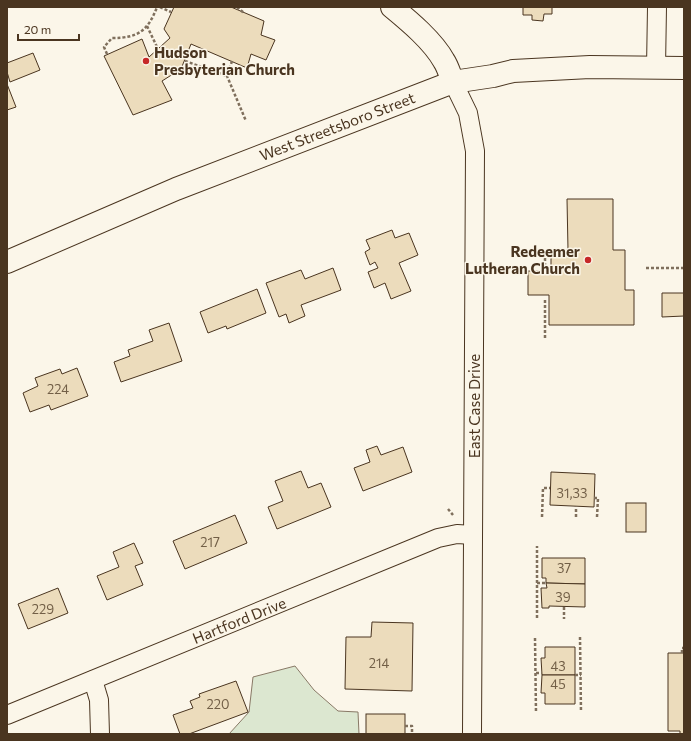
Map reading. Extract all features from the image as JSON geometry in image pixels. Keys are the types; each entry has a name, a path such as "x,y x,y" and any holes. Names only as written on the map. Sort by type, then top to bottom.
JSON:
{"main road":[{"path":"392,7 406,18 431,44 444,61 453,82"},
{"name":"West Streetsboro Street","path":"7,262 176,189 453,82 494,76 513,71 590,67 684,68"}],"street":[{"path":"656,68 657,7"},
{"name":"East Case Drive","path":"453,82 468,113 475,151 472,734"},
{"name":"Hartford Drive","path":"7,715 438,538 457,534 473,535"},
{"path":"93,680 99,700 100,734"}],"path":[{"path":"107,54 104,47 112,38 130,38 143,31 159,7 171,12"},
{"path":"237,7 244,13"},
{"path":"146,26 158,49"},
{"path":"185,61 227,76"},
{"path":"232,61 227,76 246,121"},
{"path":"546,253 546,268"},
{"path":"646,268 684,268"},
{"path":"545,300 545,338"},
{"path":"542,517 543,488 550,488"},
{"path":"594,498 598,498 598,518"},
{"path":"576,506 576,517"},
{"path":"448,509 454,516"},
{"path":"537,546 537,618"},
{"path":"537,583 546,583"},
{"path":"564,607 564,619"},
{"path":"580,637 581,712"},
{"path":"535,638 536,713"},
{"path":"682,653 682,648 684,648"},
{"path":"536,674 542,674"},
{"path":"575,675 581,675"},
{"path":"404,726 412,726 412,734"}],"green space":[{"path":"295,666 314,690 338,711 358,712 359,734 229,734 249,712 253,677"}],"building":[{"name":"Hudson Presbyterian Church","path":"174,7 231,7 264,21 261,35 275,40 266,60 251,54 247,68 191,44 181,69 162,81 172,100 133,115 104,56 142,39 149,57 170,38 164,29"},
{"path":"523,7 552,7 552,14 544,14 543,21 532,20 532,15 523,15"},
{"path":"33,53 40,70 10,82 7,72 7,63"},
{"path":"7,84 16,107 7,110"},
{"name":"Redeemer Lutheran Church","path":"567,199 613,199 613,250 625,250 625,290 634,290 634,325 549,325 549,295 528,295 528,271 551,271 551,250 568,250"},
{"path":"392,230 395,238 409,233 418,255 399,263 411,291 391,299 385,283 374,288 368,272 378,268 375,262 370,265 365,252 370,249 366,240"},
{"path":"333,268 341,290 301,305 305,316 289,323 286,314 279,317 266,283 301,270 305,279"},
{"path":"257,289 266,313 227,329 226,326 208,333 200,312"},
{"path":"662,293 684,293 684,316 662,317"},
{"path":"169,323 182,361 121,382 114,362 130,356 128,350 153,341 149,330"},
{"path":"77,368 88,396 51,410 49,405 30,412 23,393 38,386 35,378 60,369 62,374"},
{"path":"377,446 381,455 403,447 412,472 363,491 354,468 370,462 366,450"},
{"path":"301,471 308,488 321,483 331,507 277,529 268,507 283,501 275,481"},
{"path":"551,472 595,474 594,507 550,505"},
{"path":"626,503 646,503 646,532 626,532"},
{"path":"235,515 247,543 185,569 173,541"},
{"path":"134,543 143,563 135,566 143,585 107,600 97,576 119,567 113,552"},
{"path":"542,558 585,558 585,584 546,583 546,578 542,578"},
{"path":"546,583 585,584 585,607 549,606 549,608 542,608 541,588 547,588"},
{"path":"58,588 68,613 28,629 18,604"},
{"path":"372,622 413,623 412,691 345,689 346,637 371,637"},
{"path":"545,647 575,647 575,675 542,675 541,658 545,658"},
{"path":"668,653 684,653 684,734 680,734 680,731 668,731"},
{"path":"542,675 575,675 575,704 545,704 545,693 541,693"},
{"path":"236,681 248,712 189,734 180,734 173,715 193,708 190,701 200,697 199,694"},
{"path":"366,714 405,714 405,734 366,734"}],"place":[{"name":"Hudson Presbyterian Church","path":"146,61"},
{"name":"Redeemer Lutheran Church","path":"588,260"}]}
